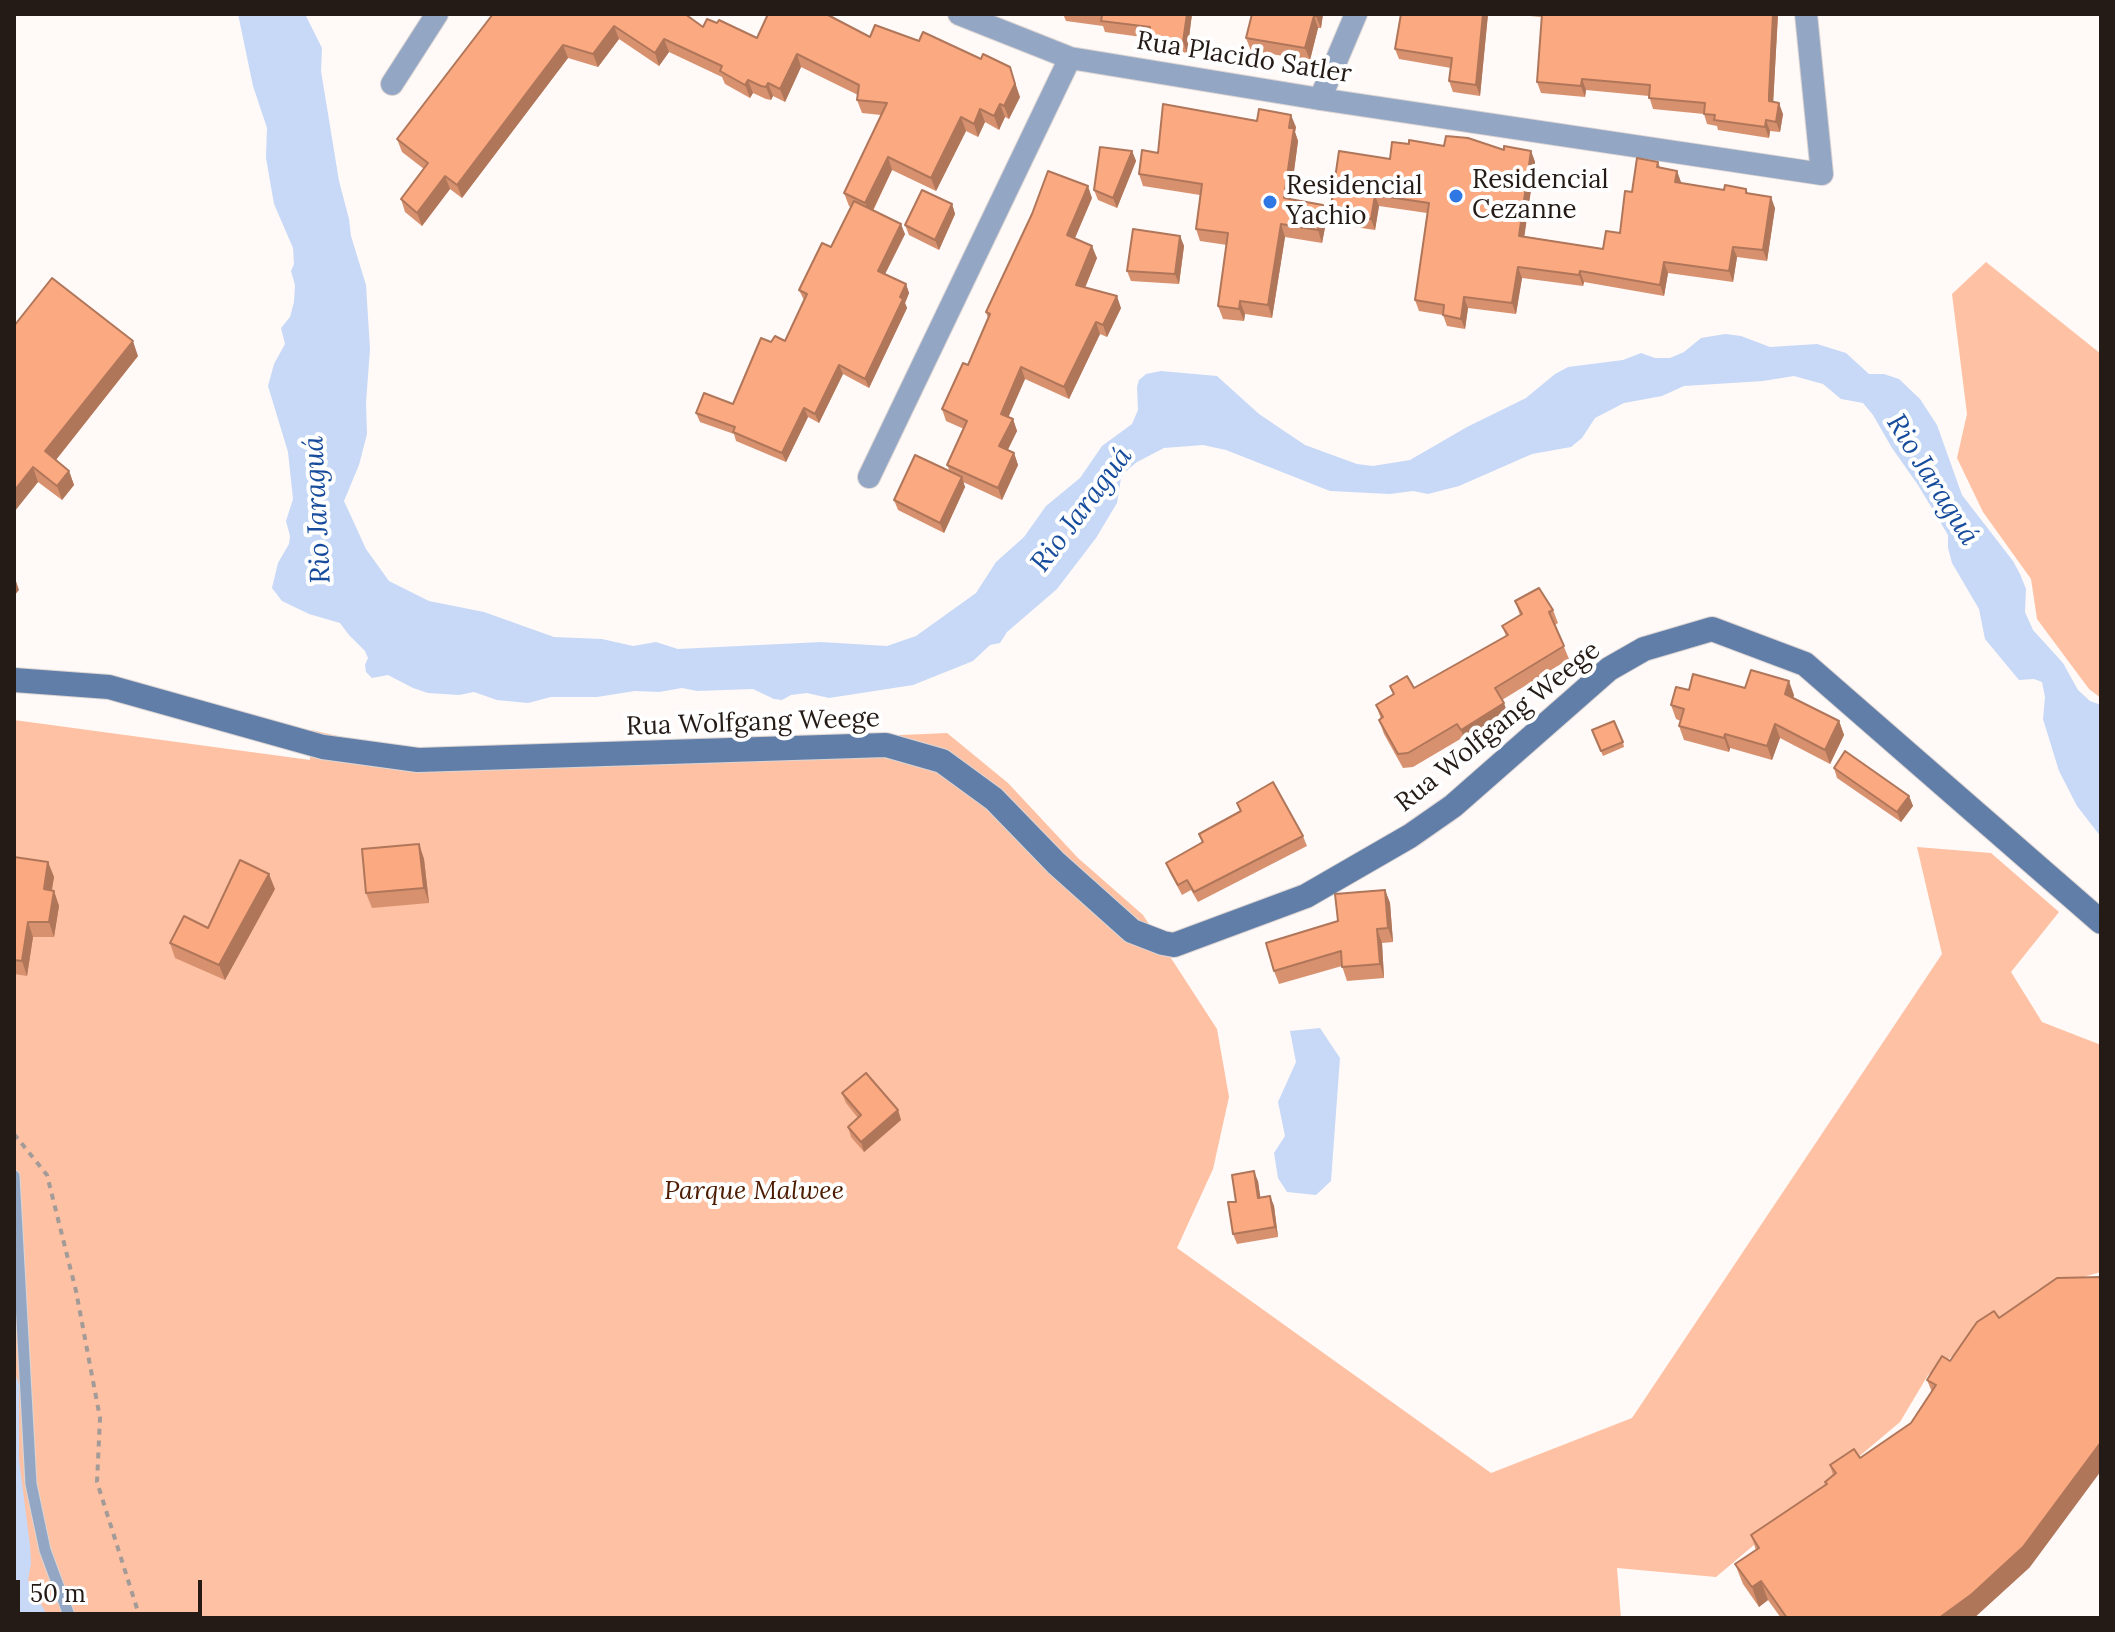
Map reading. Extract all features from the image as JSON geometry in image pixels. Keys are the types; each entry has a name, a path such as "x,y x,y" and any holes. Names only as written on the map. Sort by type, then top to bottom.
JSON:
{"street":[{"path":"392,84 437,14"},
{"name":"Rua Placido Satler","path":"959,14 1070,58 1320,99 1822,174 1806,14"},
{"path":"1320,99 1356,14"},
{"path":"869,477 1070,58"},
{"name":"Rua Wolfgang Weege","path":"14,680 109,687 323,747 418,760 886,745 942,761 994,799 1056,863 1132,931 1174,945 1306,896 1410,836 1453,806 1609,669 1644,649 1712,629 1805,664 2101,922"}],"lane":[{"path":"14,1174 31,1484 45,1550 70,1618"}],"path":[{"path":"14,1134 47,1175 76,1291 100,1418 97,1482 140,1618"}],"green space":[{"path":"1986,262 2101,354 2101,698 2089,689 2037,619 2031,579 1983,512 1957,458 1967,414 1952,294"},
{"name":"Parque Malwee","path":"14,720 310,760 311,730 428,756 947,733 1008,783 1078,858 1143,915 1217,1029 1229,1097 1213,1169 1177,1248 1491,1473 1632,1418 1942,954 1917,847 1991,853 2059,912 2011,972 2042,1022 2101,1045 2101,1272 2039,1289 1928,1375 1900,1422 1716,1577 1617,1568 1621,1618 14,1618"}],"water":[{"name":"Rio Jaraguá","path":"238,14 305,14 322,48 321,71 339,181 366,285 370,349 367,434 359,465 344,501 366,549 389,581 429,601 484,612 554,637 602,639 633,646 656,642 678,649 821,642 887,646 916,636 976,593 996,562 1024,537 1046,506 1080,478 1102,446 1132,424 1138,410 1137,387 1146,374 1161,371 1217,376 1259,414 1305,445 1357,464 1373,466 1410,460 1526,398 1568,367 1623,360 1641,353 1655,358 1670,358 1684,352 1701,338 1725,334 1741,336 1770,347 1817,344 1846,353 1869,374 1884,374 1899,379 1920,399 1937,425 1962,495 2020,574 2026,589 2025,612 2033,630 2063,663 2078,690 2090,701 2101,705 2101,837 2077,806 2059,771 2043,719 2045,697 2042,682 2019,680 1985,639 1979,609 1952,563 1948,535 1873,415 1863,403 1841,399 1823,384 1794,376 1684,386 1662,396 1624,403 1595,418 1582,438 1571,447 1532,454 1459,486 1428,494 1413,491 1390,494 1330,491 1226,450 1203,445 1164,448 1125,472 1117,503 1096,538 1057,589 1007,632 1000,643 990,645 973,661 913,685 829,698 807,693 782,700 753,689 697,691 682,688 597,697 551,697 528,703 497,700 474,692 459,695 428,693 388,675 372,678 366,672 368,658 365,651 340,623 309,614 282,601 272,588 278,563 289,544 286,521 293,499 288,452 268,386 274,364 285,344 281,328 290,317 294,302 295,285 291,271 294,264 293,248 274,204 266,158 267,128 253,86"},
{"path":"1320,1028 1340,1058 1331,1181 1316,1195 1287,1192 1278,1178 1274,1153 1285,1136 1278,1102 1296,1062 1290,1031"},
{"path":"14,1371 19,1384 19,1459 30,1545 28,1581 49,1618 14,1618"}],"building":[{"path":"493,14 685,14 703,27 707,19 717,23 719,20 757,38 768,14 826,14 870,37 875,25 919,41 923,32 981,59 983,54 1010,67 1015,84 1004,106 1000,104 994,116 980,109 974,124 961,117 931,178 888,157 865,203 844,193 887,103 857,100 859,85 797,54 780,89 768,83 766,87 748,80 745,85 720,71 722,66 664,39 655,53 614,26 593,54 563,45 457,185 445,176 417,213 401,199 428,163 397,139"},
{"path":"1093,14 1187,14 1183,42 1149,37 1150,27 1101,21 1102,15"},
{"path":"1252,14 1317,14 1305,48 1246,38"},
{"path":"1401,14 1483,14 1476,85 1449,81 1452,58 1395,49"},
{"path":"1542,14 1773,14 1769,101 1779,103 1776,122 1766,120 1765,127 1714,120 1715,115 1704,114 1705,103 1649,98 1650,85 1582,79 1581,86 1537,82"},
{"path":"1163,104 1257,121 1259,109 1291,115 1289,128 1294,128 1284,198 1323,205 1318,230 1281,224 1268,305 1240,301 1239,309 1218,306 1228,233 1196,229 1202,184 1139,174 1142,150 1158,153"},
{"path":"1446,136 1468,138 1504,150 1504,146 1531,151 1519,236 1603,249 1606,231 1620,233 1625,191 1632,192 1637,158 1658,162 1657,167 1677,171 1675,182 1724,190 1725,185 1746,189 1746,193 1771,197 1763,250 1733,247 1729,271 1664,262 1660,285 1580,271 1579,275 1518,267 1512,303 1464,297 1461,319 1443,315 1444,305 1415,300 1429,203 1375,195 1371,219 1330,213 1339,151 1390,159 1392,142 1409,144 1409,140 1444,146"},
{"path":"1100,147 1132,151 1113,198 1094,190"},
{"path":"1048,171 1088,186 1067,235 1092,246 1076,285 1117,296 1103,325 1096,322 1064,387 1021,367 1001,414 1013,419 999,446 1014,453 998,488 947,465 967,421 942,409 963,363 968,365 990,314 986,312 1032,214"},
{"path":"922,190 952,204 935,240 905,225"},
{"path":"854,201 901,224 878,271 906,284 900,297 903,299 865,379 839,365 815,414 804,408 782,453 733,432 735,427 696,413 704,393 733,404 761,338 771,342 775,336 785,341 807,294 799,290 822,243 831,247"},
{"path":"1133,229 1180,236 1175,274 1127,271"},
{"path":"52,278 133,341 45,451 69,471 57,486 33,467 14,491 14,326"},
{"path":"915,455 962,477 940,523 894,500"},
{"path":"1539,588 1553,610 1549,612 1564,646 1495,688 1504,703 1461,730 1457,724 1408,753 1398,754 1379,720 1383,717 1376,705 1394,694 1390,686 1407,676 1414,688 1508,635 1502,626 1522,614 1515,601"},
{"path":"1751,670 1789,681 1785,694 1839,721 1825,750 1775,724 1767,746 1679,726 1684,709 1671,705 1676,687 1689,690 1693,674 1745,688"},
{"path":"1614,721 1623,742 1601,751 1592,730"},
{"path":"1845,751 1909,796 1897,812 1834,768"},
{"path":"1273,782 1303,836 1194,892 1187,880 1178,885 1166,863 1203,842 1199,834 1241,811 1237,803"},
{"path":"419,844 424,888 366,893 362,849"},
{"path":"14,857 48,862 44,889 54,891 49,922 28,922 22,961 14,960"},
{"path":"240,860 269,874 219,965 170,943 184,916 208,928"},
{"path":"1385,890 1388,928 1377,929 1380,964 1342,967 1341,951 1274,971 1266,943 1338,921 1335,894"},
{"path":"866,1073 898,1110 861,1142 848,1127 861,1115 842,1093"},
{"path":"1254,1171 1258,1198 1270,1196 1275,1227 1233,1234 1228,1202 1236,1202 1232,1175"},
{"path":"2101,1277 2101,1442 2023,1547 1972,1594 1939,1618 1787,1618 1761,1581 1752,1587 1735,1564 1759,1548 1751,1535 1827,1484 1825,1482 1836,1473 1830,1465 1854,1449 1860,1458 1911,1423 1936,1385 1927,1380 1942,1356 1950,1361 1977,1322 1994,1311 1999,1318 2057,1278"}],"place":[{"name":"Residencial Cezanne","path":"1456,196"},
{"name":"Residencial Yachio","path":"1270,202"}]}
